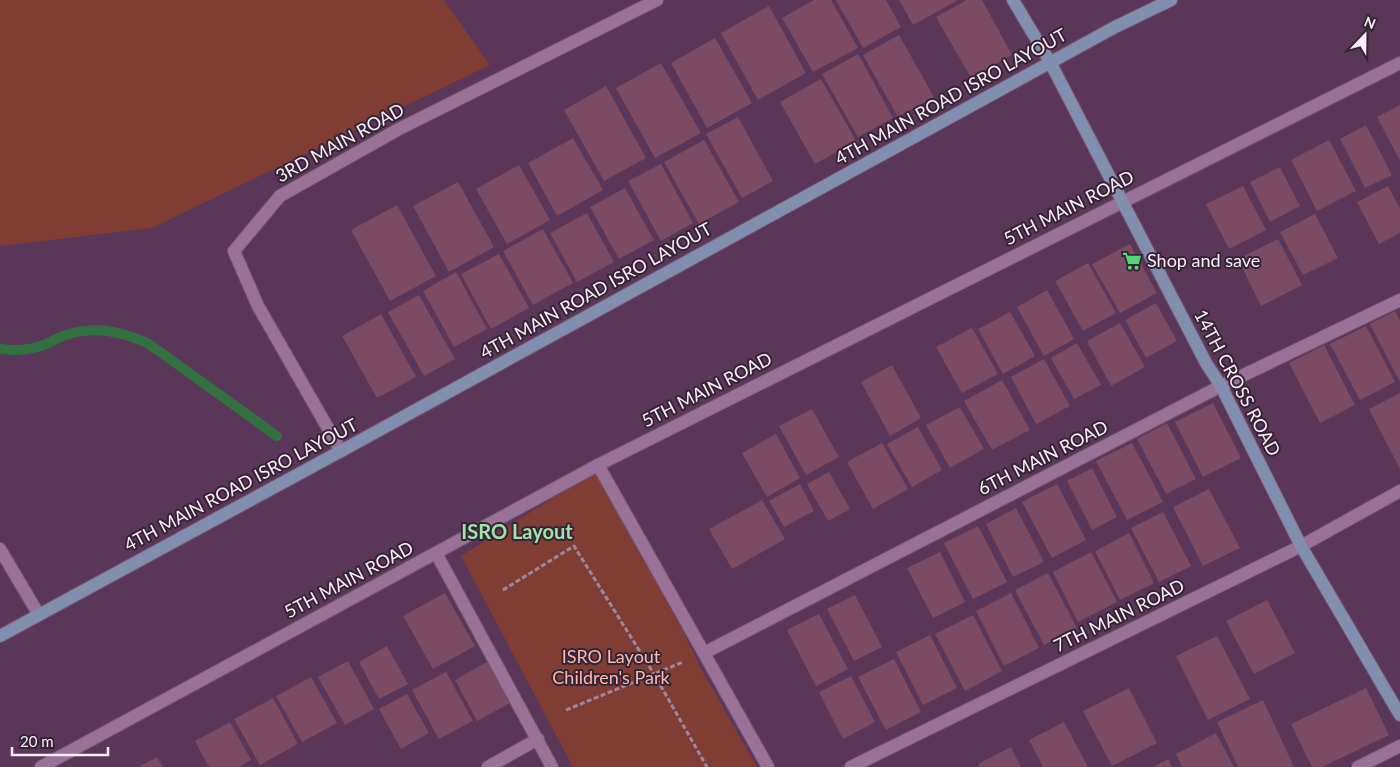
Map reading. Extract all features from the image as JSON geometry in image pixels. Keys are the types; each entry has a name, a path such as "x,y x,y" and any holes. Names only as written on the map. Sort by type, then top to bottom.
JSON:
{"street":[{"name":"3RD MAIN ROAD","path":"341,451 258,306 234,250 280,196 399,129 657,0"},
{"name":"14TH CROSS ROAD","path":"1013,0 1050,62 1206,363 1221,386 1301,546 1400,716"},
{"name":"4TH MAIN ROAD ISRO LAYOUT","path":"0,636 1050,62 1115,27 1171,0"},
{"name":"5TH MAIN ROAD","path":"40,767 598,465 1400,64"},
{"name":"6TH MAIN ROAD","path":"704,653 1221,386 1400,300"},
{"path":"598,465 768,767"},
{"name":"7TH MAIN ROAD","path":"852,767 1301,546 1400,491"},
{"path":"0,549 39,615"},
{"path":"436,553 552,767"},
{"path":"488,767 538,739"},
{"path":"1358,767 1400,746"}],"path":[{"path":"503,590 574,546 654,674 707,767"},
{"path":"566,710 704,653"}],"green space":[{"path":"0,0 444,0 490,65 152,228 0,246"},
{"name":"ISRO Layout Children's Park","path":"596,471 686,637 698,663 757,767 573,767 461,556"}],"building":[{"path":"814,0 831,0 858,48 813,72 782,18"},
{"path":"836,0 886,0 901,27 863,48"},
{"path":"899,0 958,0 913,25"},
{"path":"967,0 982,0 1012,55 971,78 936,17"},
{"path":"769,6 806,73 758,100 721,33"},
{"path":"899,35 934,97 898,117 863,55"},
{"path":"715,38 752,103 707,128 671,63"},
{"path":"858,54 893,118 858,137 822,74"},
{"path":"661,63 701,133 655,158 616,88"},
{"path":"821,79 856,141 815,164 780,102"},
{"path":"606,86 646,158 604,181 564,110"},
{"path":"1400,105 1400,161 1377,117"},
{"path":"738,117 773,181 742,198 706,134"},
{"path":"1366,125 1392,175 1365,188 1340,139"},
{"path":"573,138 603,190 557,216 528,163"},
{"path":"704,140 739,202 699,224 664,162"},
{"path":"1329,140 1356,191 1317,211 1291,160"},
{"path":"661,164 693,223 661,241 628,181"},
{"path":"519,165 550,220 507,244 476,189"},
{"path":"1280,167 1300,206 1270,222 1250,182"},
{"path":"458,182 494,247 449,272 413,206"},
{"path":"1243,186 1266,230 1229,249 1206,204"},
{"path":"1388,186 1400,209 1400,233 1379,244 1357,202"},
{"path":"625,188 654,240 619,259 590,207"},
{"path":"397,205 436,276 390,301 351,230"},
{"path":"587,213 614,262 577,282 550,233"},
{"path":"1315,214 1338,258 1303,275 1280,232"},
{"path":"543,229 573,283 533,305 503,251"},
{"path":"1278,239 1302,285 1261,306 1238,259"},
{"path":"1130,244 1157,293 1120,313 1092,264"},
{"path":"499,254 529,308 491,329 461,274"},
{"path":"1088,263 1116,313 1083,331 1055,281"},
{"path":"456,272 487,329 454,347 423,291"},
{"path":"1047,290 1074,339 1044,356 1017,307"},
{"path":"419,295 455,359 424,376 388,312"},
{"path":"1156,303 1177,341 1146,358 1125,320"},
{"path":"1395,311 1400,321 1400,382 1370,324"},
{"path":"1010,312 1035,356 1003,374 978,329"},
{"path":"381,314 416,377 377,398 342,336"},
{"path":"1120,323 1145,367 1111,386 1087,341"},
{"path":"1366,326 1395,382 1360,400 1330,344"},
{"path":"972,328 998,374 962,393 936,347"},
{"path":"1077,343 1101,385 1074,399 1051,358"},
{"path":"1324,345 1355,405 1320,423 1289,363"},
{"path":"1044,359 1070,406 1036,424 1011,377"},
{"path":"892,365 921,418 890,436 861,382"},
{"path":"1002,380 1030,430 992,450 964,401"},
{"path":"1400,393 1400,469 1369,409"},
{"path":"1213,403 1241,458 1203,477 1175,422"},
{"path":"960,407 984,449 950,468 926,425"},
{"path":"812,409 839,457 806,475 779,426"},
{"path":"1167,423 1196,479 1166,494 1137,439"},
{"path":"918,427 942,470 912,487 887,444"},
{"path":"776,434 800,478 767,497 742,453"},
{"path":"882,443 908,489 873,509 847,462"},
{"path":"1132,443 1163,502 1127,520 1096,461"},
{"path":"1092,468 1117,517 1092,530 1067,481"},
{"path":"829,472 850,509 828,521 807,484"},
{"path":"800,484 814,511 784,527 769,501"},
{"path":"1057,484 1086,540 1052,558 1022,502"},
{"path":"1209,489 1240,548 1203,566 1173,507"},
{"path":"762,500 785,539 732,569 709,529"},
{"path":"1016,508 1044,562 1013,577 986,524"},
{"path":"1163,512 1191,566 1159,582 1131,528"},
{"path":"978,526 1007,582 973,599 944,543"},
{"path":"1129,533 1154,583 1120,600 1095,551"},
{"path":"940,552 965,602 933,618 907,568"},
{"path":"1091,552 1117,602 1078,622 1053,572"},
{"path":"1048,573 1077,628 1044,645 1015,590"},
{"path":"445,593 475,646 433,669 403,616"},
{"path":"1011,593 1039,648 1004,666 976,611"},
{"path":"855,595 882,647 854,661 827,609"},
{"path":"1267,600 1295,653 1254,674 1226,621"},
{"path":"819,614 848,669 816,686 787,630"},
{"path":"973,615 1002,671 965,691 935,634"},
{"path":"930,635 957,688 923,705 896,652"},
{"path":"1217,636 1250,699 1208,720 1176,656"},
{"path":"387,646 408,684 379,699 359,662"},
{"path":"894,659 921,712 886,730 858,677"},
{"path":"348,661 374,709 345,725 318,677"},
{"path":"487,662 510,703 477,721 455,680"},
{"path":"446,672 473,721 439,739 412,690"},
{"path":"851,676 875,722 843,739 819,692"},
{"path":"311,677 337,723 302,742 276,696"},
{"path":"1129,688 1157,743 1112,766 1083,711"},
{"path":"1366,688 1389,735 1322,767 1312,767 1291,724"},
{"path":"407,694 429,733 401,749 379,709"},
{"path":"273,698 298,744 260,765 234,719"},
{"path":"1263,700 1294,767 1238,767 1217,722"},
{"path":"230,722 251,760 239,767 209,767 195,741"},
{"path":"1064,722 1088,767 1043,767 1029,740"},
{"path":"1216,733 1234,767 1182,767 1176,754"},
{"path":"1011,747 1021,767 980,767 978,764"},
{"path":"157,757 163,767 138,767"},
{"path":"1168,759 1172,767 1153,767"}],"waterway":[{"path":"0,349 35,348 63,336 96,330 118,333 139,339 149,344 277,436"}],"place":[{"name":"Shop and save","path":"1132,261"}],"district":[{"name":"ISRO Layout","path":"517,532"}]}
